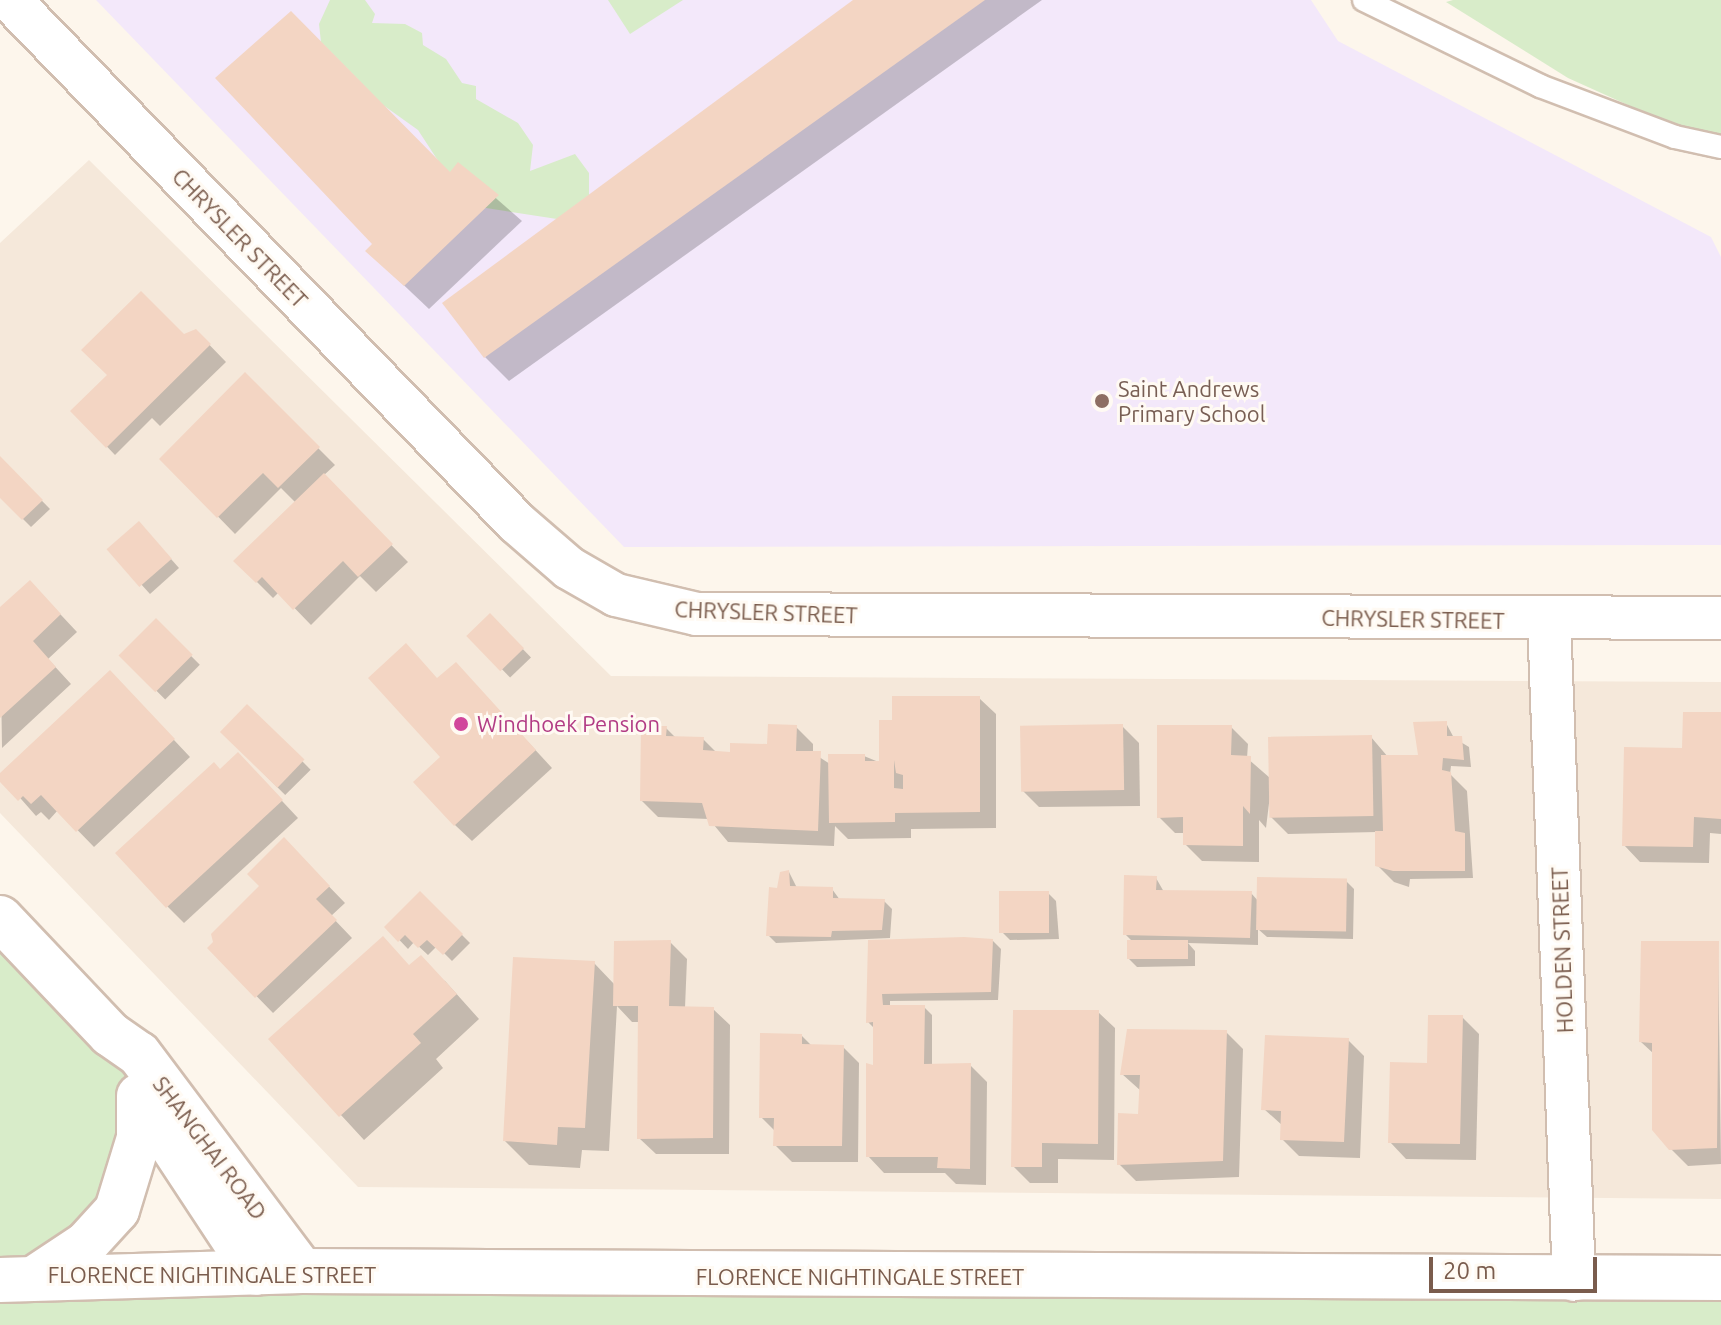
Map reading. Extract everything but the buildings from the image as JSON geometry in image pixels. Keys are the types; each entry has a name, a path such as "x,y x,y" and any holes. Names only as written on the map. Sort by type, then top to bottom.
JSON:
{"main road":[{"name":"SHANGHAI ROAD","path":"0,918 110,1034 139,1054 302,1271"},
{"name":"SHANGHAI ROAD","path":"110,1034 120,1068 256,1273"},
{"path":"20,1277 86,1244 117,1210 139,1138 139,1096"},
{"name":"FLORENCE NIGHTINGALE STREET","path":"20,1277 302,1271 1574,1280 1721,1278"}],"street":[{"name":"CHRYSLER STREET","path":"10,0 517,523 569,568 616,595 697,614 1549,620 1721,618"},
{"name":"HOLDEN STREET","path":"1549,620 1574,1280"}],"lane":[{"path":"1370,1 1540,86 1675,137 1721,147"}],"shaded area":[{"name":"Saint Andrews Primary School","path":"96,0 1311,0 1338,41 1711,237 1721,257 1721,545 624,547"},
{"path":"89,160 611,676 1721,682 1721,1199 358,1187 0,813 0,243"}],"green space":[{"path":"330,0 365,0 375,14 372,23 405,24 422,33 423,45 446,59 462,83 476,86 476,99 518,123 533,145 530,171 575,154 589,173 589,195 557,219 467,205 418,130 383,105 321,42 319,24"},
{"path":"608,0 683,0 630,34"},
{"path":"1721,0 1721,147 1568,78 1446,2"},
{"path":"0,921 110,1034 139,1096 130,1181 41,1274 1721,1278 1721,1325 0,1325"}],"place":[{"name":"Saint Andrews Primary School","path":"1102,401"},
{"name":"Windhoek Pension","path":"461,724"}]}
